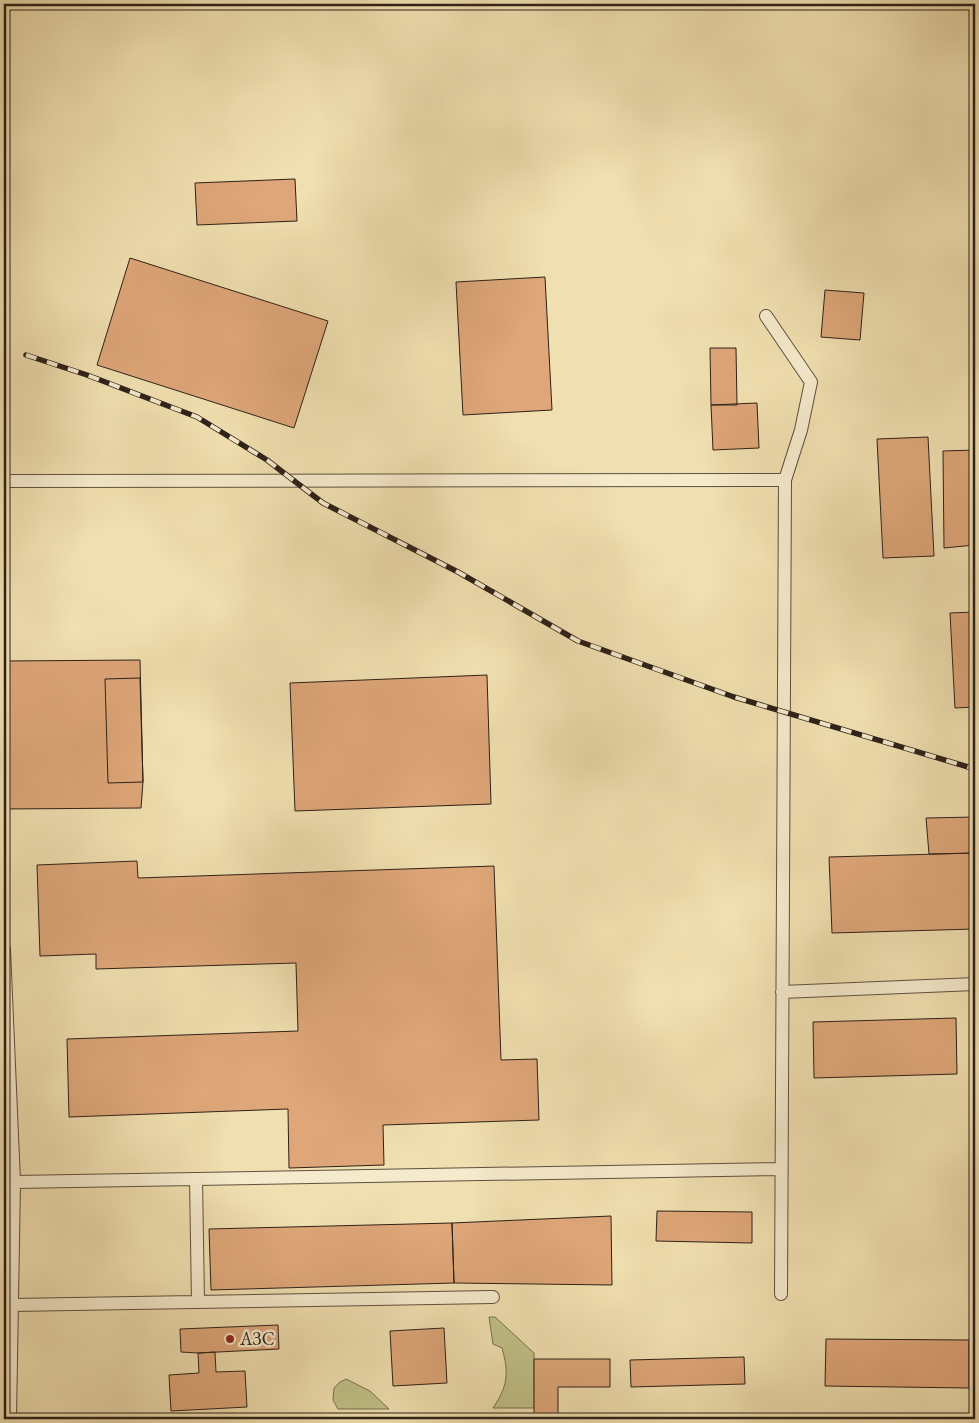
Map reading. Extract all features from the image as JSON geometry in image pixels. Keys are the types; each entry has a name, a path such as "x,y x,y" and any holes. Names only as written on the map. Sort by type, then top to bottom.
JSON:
{"lane":[{"path":"766,316 811,382 801,430 785,480 781,1294"},
{"path":"4,481 785,480"},
{"path":"4,949 14,1182 10,1419"},
{"path":"782,992 975,984"},
{"path":"14,1182 782,1169"},
{"path":"196,1179 198,1302"},
{"path":"12,1305 492,1297"}],"green space":[{"path":"489,1317 495,1317 534,1353 534,1408 493,1408 502,1393 506,1379 506,1365 502,1348 493,1344"},
{"path":"346,1379 370,1391 389,1409 338,1409 333,1400 334,1388"}],"building":[{"path":"295,179 297,221 197,225 195,183"},
{"path":"130,258 328,321 294,428 97,365"},
{"path":"545,277 552,410 463,415 456,282"},
{"path":"825,290 864,293 860,340 821,337"},
{"path":"710,348 736,348 737,405 711,405"},
{"path":"757,403 759,448 713,450 711,405"},
{"path":"928,437 934,556 883,558 877,439"},
{"path":"975,450 975,545 944,548 943,451"},
{"path":"975,612 975,707 955,708 950,613"},
{"path":"140,660 143,782 141,808 4,809 4,661"},
{"path":"487,675 491,804 295,811 290,683"},
{"path":"140,678 143,782 108,783 105,679"},
{"path":"975,817 975,853 929,854 926,818"},
{"path":"975,853 975,929 832,933 829,857"},
{"path":"137,861 138,878 494,866 501,1060 537,1059 539,1120 383,1125 384,1165 289,1168 288,1109 69,1117 67,1039 298,1031 296,963 96,969 96,954 40,956 37,865"},
{"path":"956,1018 957,1074 814,1078 813,1022"},
{"path":"657,1211 752,1212 752,1243 656,1241"},
{"path":"611,1216 612,1285 454,1283 452,1223"},
{"path":"452,1223 454,1283 211,1290 209,1229"},
{"name":"АЗС","path":"278,1325 279,1349 198,1353 181,1352 180,1329"},
{"path":"444,1328 447,1383 393,1386 390,1331"},
{"path":"826,1339 969,1340 969,1388 825,1386"},
{"path":"215,1352 216,1372 245,1371 247,1407 171,1411 169,1375 199,1373 198,1353"},
{"path":"744,1357 745,1384 631,1387 630,1360"},
{"path":"534,1359 610,1359 610,1387 558,1387 558,1414 534,1414"}],"railway":[{"path":"26,355 87,375 197,417 267,460 323,503 458,572 578,641 734,697 975,769"}],"place":[{"name":"АЗС","path":"230,1339"}]}
